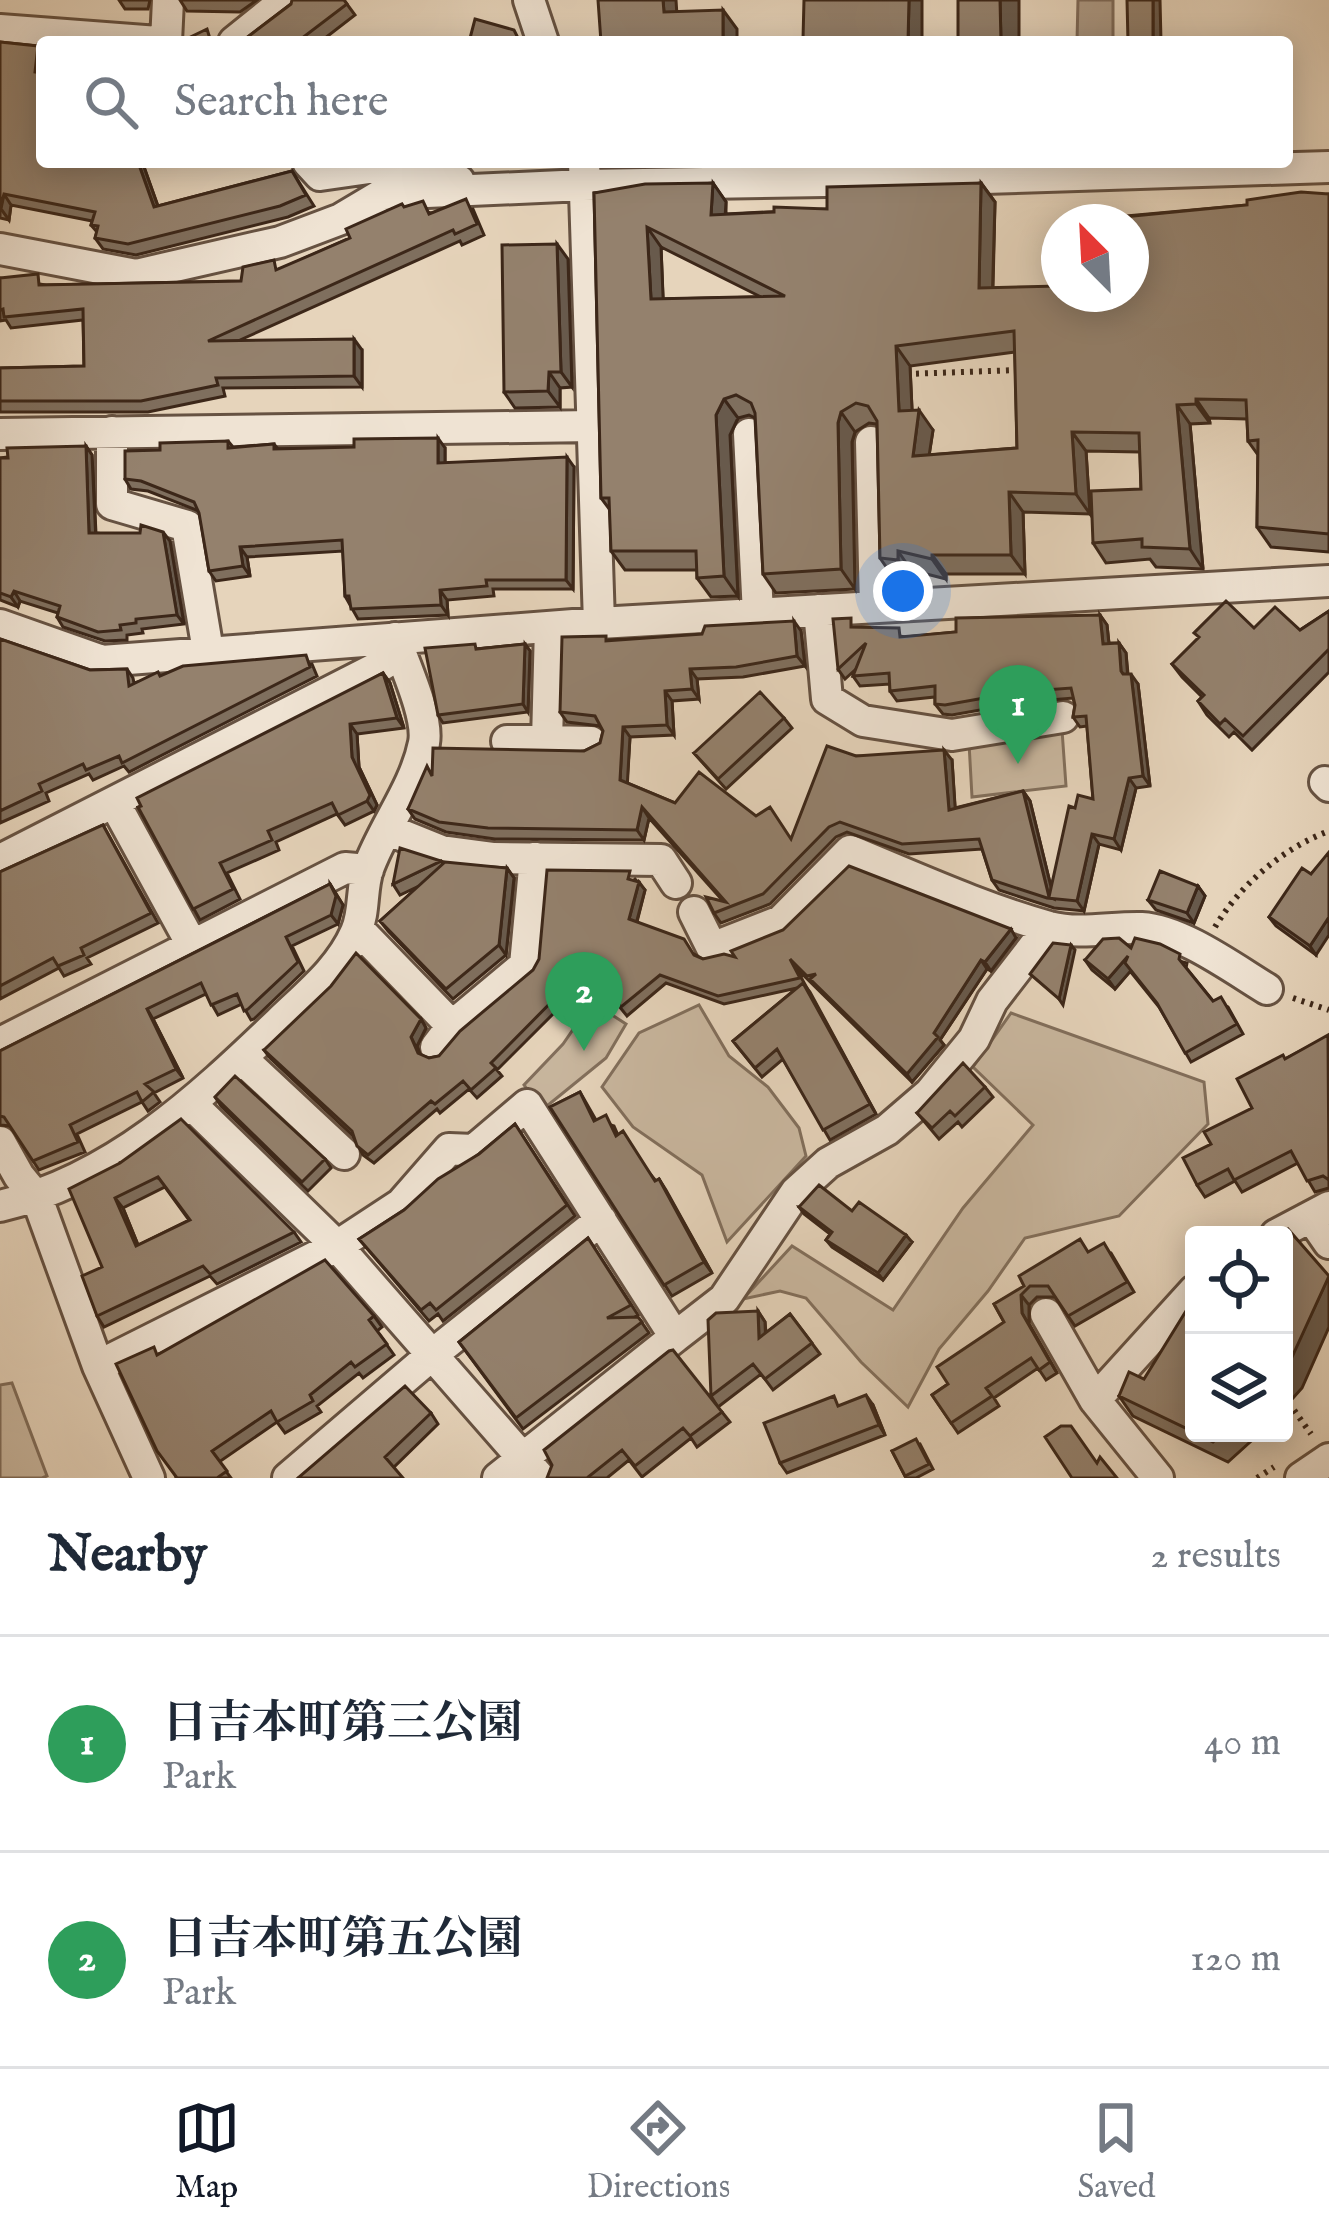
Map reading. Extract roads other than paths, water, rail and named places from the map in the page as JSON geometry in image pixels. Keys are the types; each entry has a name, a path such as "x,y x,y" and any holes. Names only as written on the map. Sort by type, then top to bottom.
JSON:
{"street":[{"path":"163,36 168,0"},
{"path":"241,36 286,0"},
{"path":"529,0 541,36"},
{"path":"0,30 43,36"},
{"path":"1293,167 1329,166"},
{"path":"314,168 320,175 369,168"},
{"path":"395,168 494,190"},
{"path":"0,249 136,275 280,242 341,219 383,194 494,190 584,173 952,179 1271,168"},
{"path":"584,173 599,623"},
{"path":"0,434 592,426"},
{"path":"112,433 112,504 187,526 208,651"},
{"path":"749,434 758,614"},
{"path":"871,442 875,607"},
{"path":"0,625 102,661 599,623 1329,580"},
{"path":"819,610 827,699 862,722 952,735 1063,717"},
{"path":"547,741 550,627"},
{"path":"0,860 384,664 395,638"},
{"path":"0,1206 37,1198 110,1161 192,1105 336,967 358,929 368,870 425,740 395,638"},
{"path":"507,741 591,742"},
{"path":"114,802 191,944"},
{"path":"389,830 441,850 494,858 662,860 676,883"},
{"path":"694,912 712,948 732,941 781,921 850,850 1006,915 1097,932 1146,928 1201,950 1267,989"},
{"path":"358,929 444,1036 525,964 535,858"},
{"path":"0,1042 345,868 368,870"},
{"path":"498,1478 531,1467 724,1299 796,1192 828,1163 887,1130 930,1093 974,1039 992,1001 1049,926"},
{"path":"241,1058 344,1154"},
{"path":"192,1105 337,1246 531,1467"},
{"path":"98,1366 337,1246 401,1204 449,1149 475,1150 527,1105 675,1337"},
{"path":"0,1142 37,1198 98,1366 149,1478"},
{"path":"288,1478 601,1220"},
{"path":"1293,1230 1323,1222"},
{"path":"1095,1400 1185,1301"},
{"path":"1046,1314 1095,1400 1158,1478"},
{"path":"1301,1478 1322,1449"}],"place":[{"name":"日吉本町第三公園","path":"1018,764"},
{"name":"日吉本町第五公園","path":"584,1051"}]}
